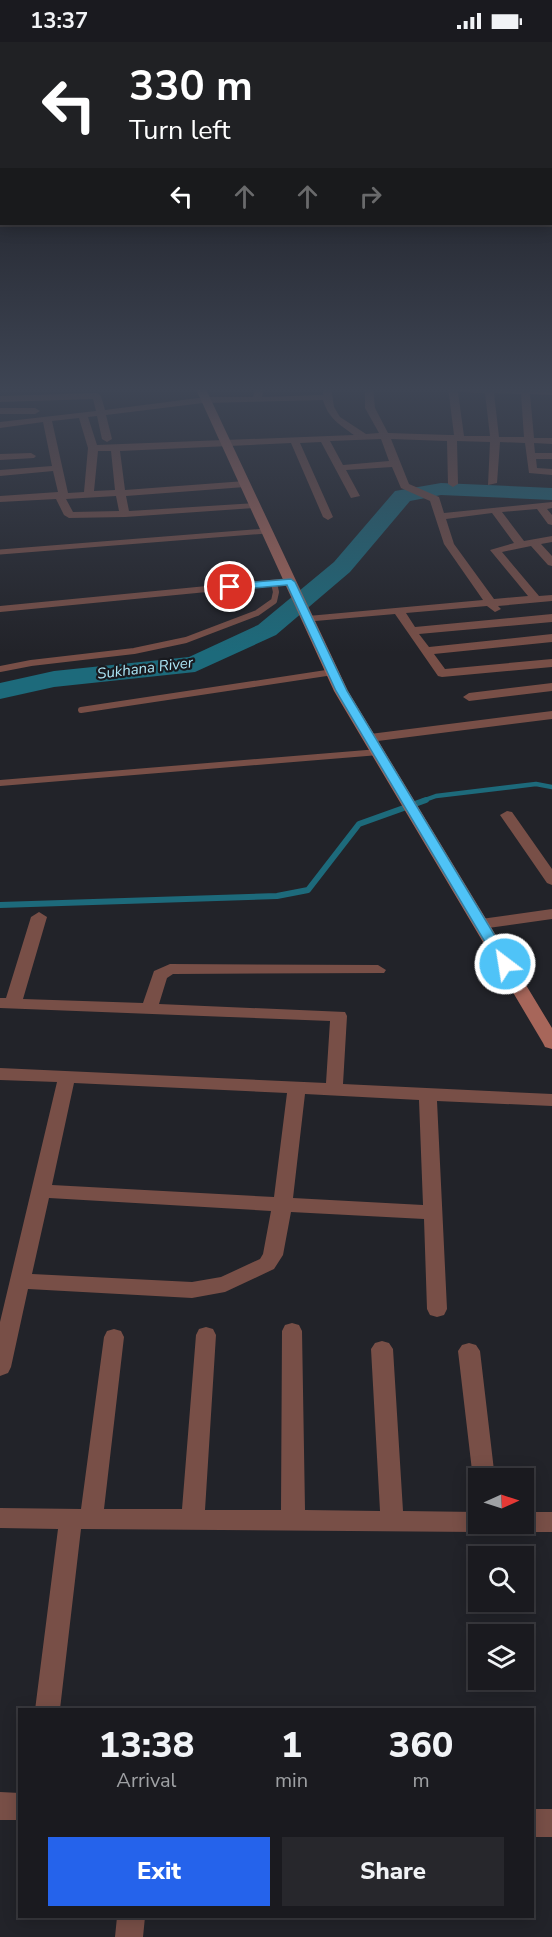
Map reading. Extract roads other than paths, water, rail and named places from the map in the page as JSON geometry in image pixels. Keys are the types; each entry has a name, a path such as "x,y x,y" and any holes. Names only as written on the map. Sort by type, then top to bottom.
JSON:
{"street":[{"path":"59,475 63,493 59,497"},
{"path":"88,496 90,475"},
{"path":"118,475 124,514"},
{"path":"241,475 333,672 402,793 552,1042"},
{"path":"309,475 328,518"},
{"path":"344,475 355,496"},
{"path":"400,475 405,486 435,499 449,544 504,622"},
{"path":"453,484 454,475"},
{"path":"492,483 493,475"},
{"path":"0,499 88,496 245,484"},
{"path":"59,497 69,515 124,514 254,504"},
{"path":"441,516 552,505"},
{"path":"540,506 552,522"},
{"path":"495,510 521,545"},
{"path":"536,599 495,550 552,539"},
{"path":"534,543 552,563"},
{"path":"305,613 398,610 552,598"},
{"path":"398,610 442,673 552,663"},
{"path":"411,631 552,618"},
{"path":"426,651 552,638"},
{"path":"469,697 552,687"},
{"path":"370,738 552,715"},
{"path":"507,815 552,880"},
{"path":"481,924 552,914"},
{"path":"39,917 6,1003 339,1016 334,1090"},
{"path":"149,1009 160,975 170,969 378,970"},
{"path":"0,1074 552,1100"},
{"path":"0,1367 67,1077"},
{"path":"20,1281 192,1290 225,1284 267,1264 273,1256 282,1206 297,1088"},
{"path":"428,1094 437,1309"},
{"path":"40,1191 433,1213"},
{"path":"292,1331 293,1520"},
{"path":"194,1520 206,1335"},
{"path":"47,1708 114,1337"},
{"path":"382,1348 392,1521"},
{"path":"468,1352 483,1468"},
{"path":"0,1518 468,1522"},
{"path":"534,1522 552,1522"},
{"path":"0,1806 18,1807"},
{"path":"534,1823 552,1823"},
{"path":"129,1937 131,1918"}],"lane":[{"path":"0,552 267,531"},
{"path":"0,609 274,583 292,585"},
{"path":"0,669 31,663 134,651 215,631 264,609 276,596 274,583"},
{"path":"81,710 333,672"},
{"path":"0,783 378,752"}],"waterway":[{"name":"Sukhana River","path":"0,691 54,679 195,664 267,630 342,567 403,496 441,489 552,494"},
{"path":"422,801 436,796 536,784 552,787"},
{"path":"0,905 277,896 308,890 359,824 426,800"}]}
